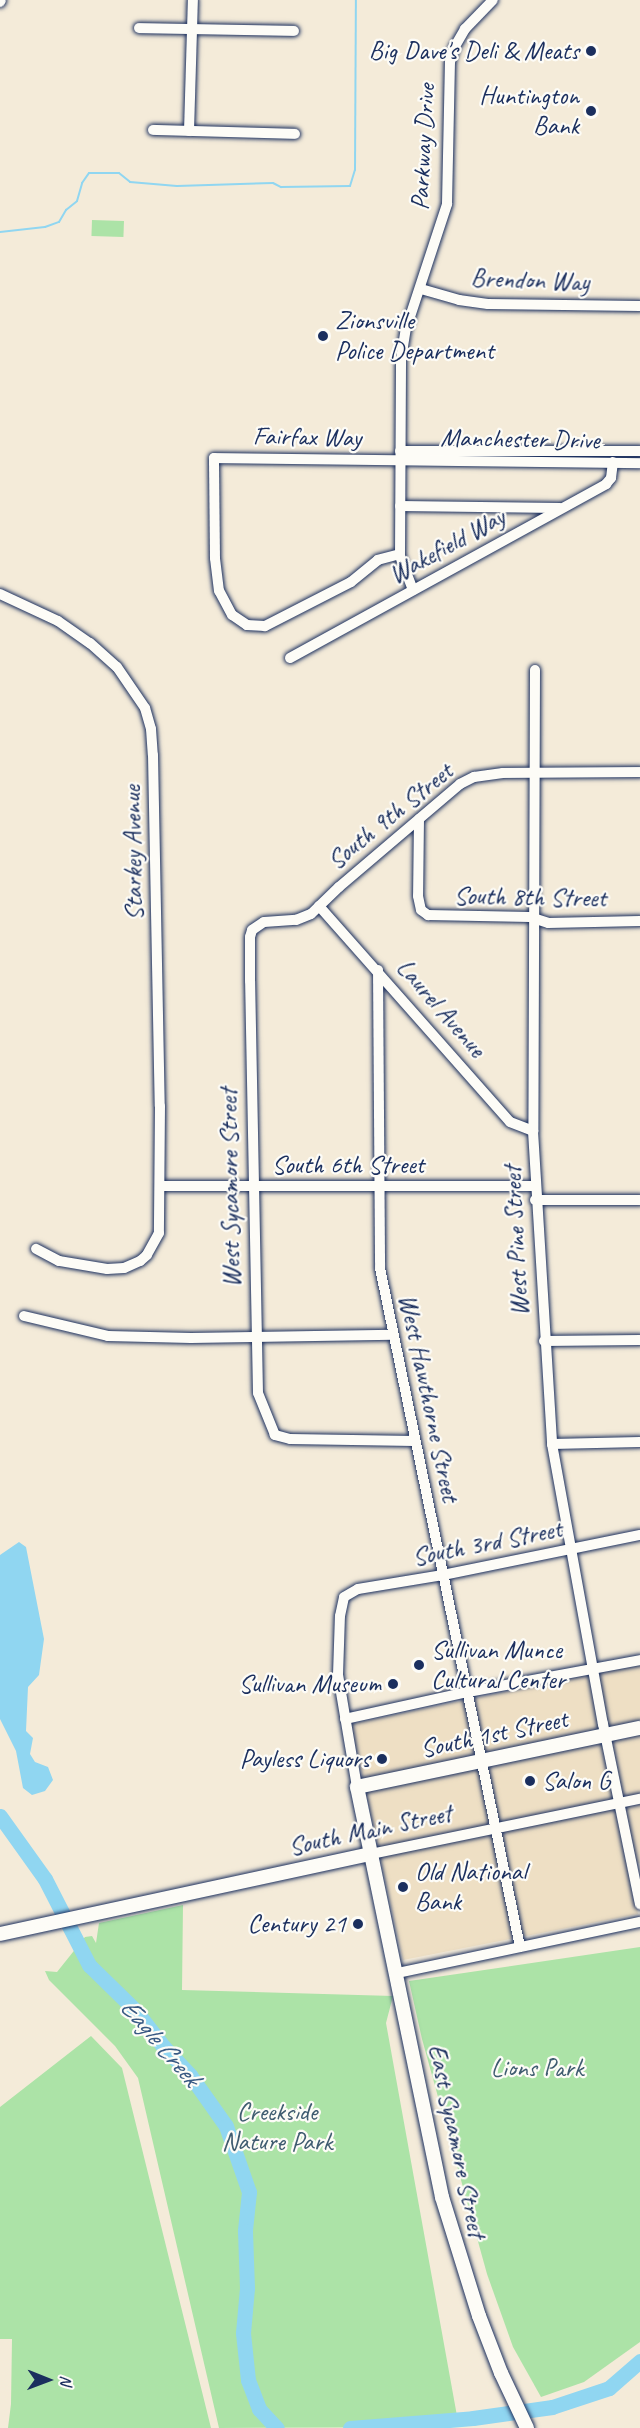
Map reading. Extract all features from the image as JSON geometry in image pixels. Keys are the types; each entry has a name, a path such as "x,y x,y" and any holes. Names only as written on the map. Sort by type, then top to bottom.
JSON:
{"main road":[{"name":"South 1st Street","path":"357,1787 640,1728"},
{"path":"357,1787 371,1854"},
{"name":"South Main Street","path":"0,1934 371,1854"},
{"name":"East Sycamore Street","path":"371,1854 442,2197 463,2274 501,2373 527,2428"}],"street":[{"path":"189,131 193,0"},
{"name":"Parkway Drive","path":"413,590 402,568 400,554 401,359 406,329 447,204 450,62 454,48 465,29 493,0"},
{"path":"139,28 294,31"},
{"path":"153,130 295,134"},
{"name":"Brendon Way","path":"421,289 459,300 488,304 640,306"},
{"name":"Manchester Drive","path":"400,455 640,451"},
{"name":"Manchester Drive","path":"400,455 640,463"},
{"name":"Fairfax Way","path":"400,455 214,458 215,558 219,591 232,615 247,624 265,626 351,582 378,560 400,554"},
{"name":"Wakefield Way","path":"290,658 606,484 611,478 613,462"},
{"path":"400,506 561,508"},
{"name":"Starkey Avenue","path":"0,594 58,621 90,643 117,668 131,685 149,718 153,746 161,1186 158,1240 140,1261 124,1268 107,1269 59,1261 36,1250"},
{"name":"West Pine Street","path":"535,670 532,1131 552,1444 592,1669 640,1904"},
{"name":"South 9th Street","path":"320,906 339,886 460,784 474,777 485,774 640,772"},
{"name":"South 8th Street","path":"419,819 418,896 421,910 428,915 535,918 548,923 640,921"},
{"name":"West Sycamore Street","path":"320,906 304,918 258,924 250,937 258,1393 276,1435 290,1439 414,1441"},
{"name":"Laurel Avenue","path":"320,906 510,1122 532,1131"},
{"name":"West Hawthorne Street","path":"378,970 380,1268 520,1947"},
{"name":"South 6th Street","path":"161,1186 253,1188 535,1186"},
{"path":"535,1200 640,1200"},
{"path":"24,1316 108,1336 256,1338 393,1335"},
{"path":"544,1341 640,1340"},
{"path":"552,1444 640,1442"},
{"name":"South 3rd Street","path":"345,1719 338,1675 340,1616 344,1597 358,1589 443,1575 640,1535"},
{"path":"357,1787 345,1719 468,1692 640,1660"},
{"name":"South Main Street","path":"371,1854 640,1799"},
{"path":"397,1973 640,1922"}],"shaded area":[{"path":"640,1664 640,1863 628,1865 638,1914 403,1960 351,1724"}],"green space":[{"path":"92,220 124,221 123,237 91,236"},
{"name":"Creekside Nature Park","path":"183,1905 182,1990 393,1996 386,2023 459,2427 219,2428 138,2078 115,2046 49,1980 45,1971 57,1972 85,1937 92,1936 96,1943 99,1923"},
{"name":"Lions Park","path":"640,1947 640,2342 584,2382 541,2397 513,2347 487,2274 422,2039 409,1981"},
{"path":"91,2036 122,2068 211,2428 8,2428 11,2404 12,2339 0,2339 0,2107"}],"water":[{"path":"19,1542 26,1547 44,1639 39,1675 28,1687 26,1731 33,1738 30,1754 35,1762 48,1767 53,1780 45,1791 32,1795 23,1788 16,1751 0,1719 0,1555"}],"waterway":[{"path":"0,232 45,227 59,222 66,210 77,201 82,183 89,173 119,173 130,182 177,186 273,183 281,187 350,186 355,170 356,0"},
{"name":"Eagle Creek","path":"0,1816 45,1879 89,1965 136,2011 163,2046 190,2075 226,2126 249,2192 245,2231 247,2288 243,2333 248,2380 259,2409 277,2428"},
{"name":"Eagle Creek","path":"350,2428 473,2418 552,2407 609,2388 640,2361"},
{"name":"Eagle Creek","path":"434,2421 436,2428"}],"place":[{"name":"Big Dave's Deli & Meats","path":"591,51"},
{"name":"Huntington Bank","path":"591,111"},
{"name":"Zionsville Police Department","path":"323,336"},
{"name":"Sullivan Munce Cultural Center","path":"419,1665"},
{"name":"Sullivan Museum","path":"393,1684"},
{"name":"Payless Liquors","path":"382,1759"},
{"name":"Salon G","path":"530,1781"},
{"name":"Old National Bank","path":"403,1887"},
{"name":"Century 21","path":"358,1924"}]}
